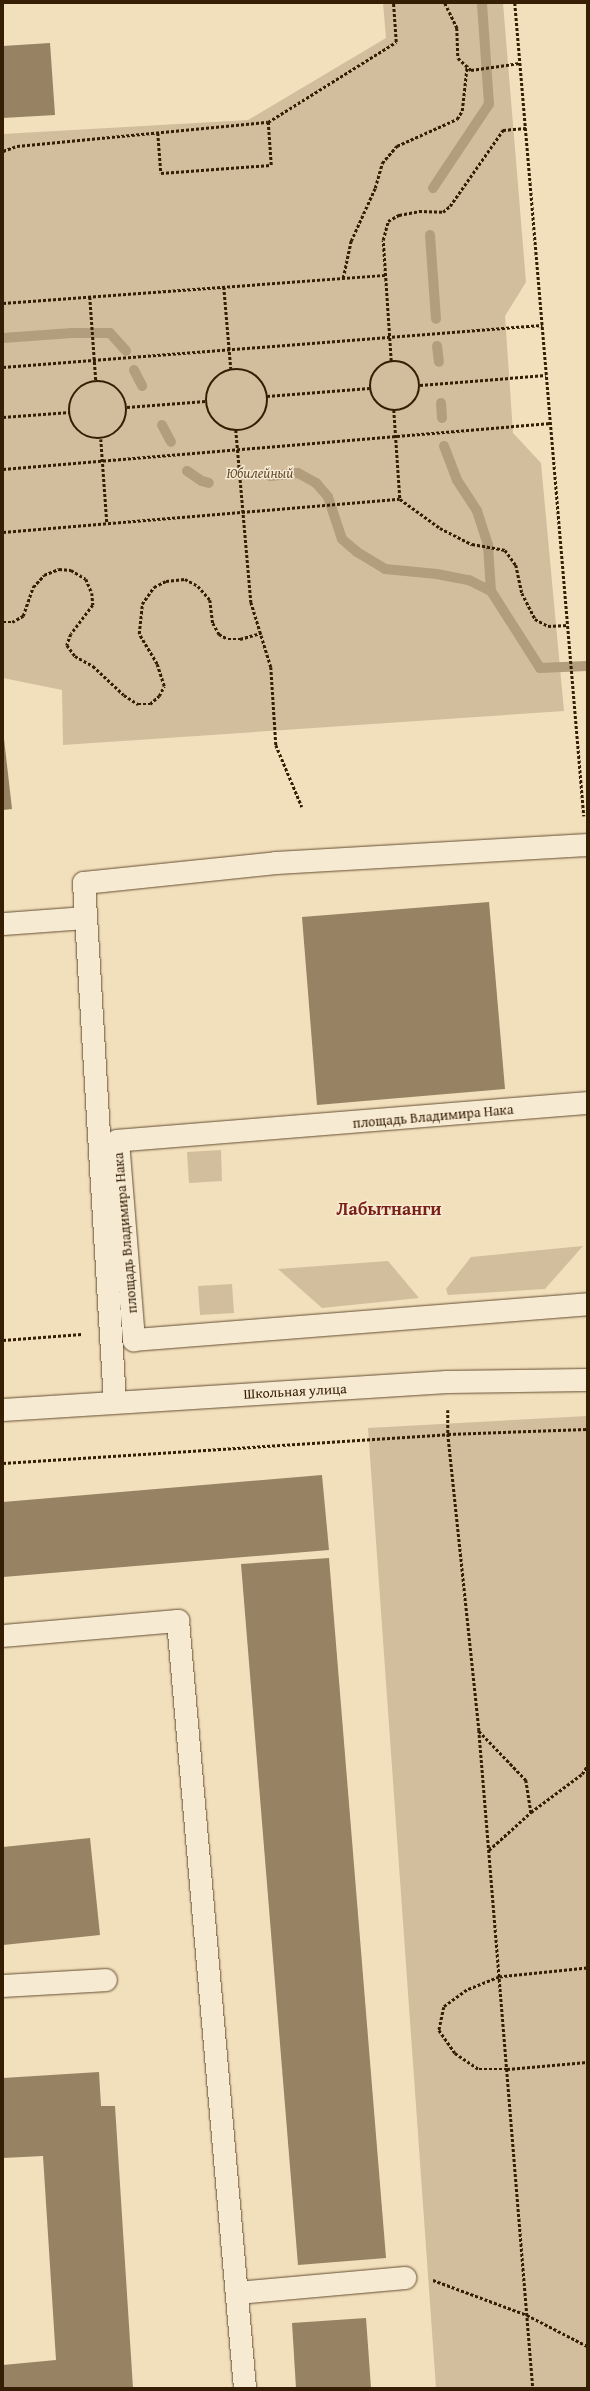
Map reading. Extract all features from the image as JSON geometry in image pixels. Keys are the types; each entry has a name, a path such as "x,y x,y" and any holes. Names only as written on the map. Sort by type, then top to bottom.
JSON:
{"street":[{"name":"площадь Владимира Нака","path":"115,1402 84,883 276,863 587,845"},
{"path":"3,924 85,918"},
{"name":"площадь Владимира Нака","path":"587,1104 118,1141 134,1340 587,1304"},
{"name":"Школьная улица","path":"3,1410 447,1382 587,1380"},
{"path":"3,1636 178,1622 245,2388"},
{"path":"3,1986 106,1980"},
{"path":"237,2293 405,2278"}],"path":[{"path":"3,151 17,146 268,122 396,42 393,3"},
{"path":"445,3 457,28 458,58 471,70 520,63"},
{"path":"515,3 587,845"},
{"path":"343,278 351,241 375,188 382,163 396,146 457,119 462,111 467,65"},
{"path":"158,133 161,173 272,165 268,122"},
{"path":"391,361 383,240 388,221 399,215 419,211 442,212 450,206 503,130 526,128"},
{"path":"3,303 386,275"},
{"path":"224,287 231,369"},
{"path":"90,297 96,380"},
{"path":"3,367 542,325"},
{"path":"391,361 400,361 410,365 416,373 420,384 419,392 415,401 408,407 394,410 380,406 373,399 370,388 370,380 374,371 381,364 391,361"},
{"path":"231,369 244,369 254,374 261,381 267,396 265,412 259,421 251,427 236,430 220,426 212,418 206,401 208,387 214,378 231,369"},
{"path":"420,384 546,375"},
{"path":"96,380 104,380 113,384 121,391 128,407 126,420 121,429 113,435 101,439 83,435 75,428 70,412 71,399 76,390 84,384 96,380"},
{"path":"267,396 370,388"},
{"path":"128,407 206,401"},
{"path":"394,410 400,499"},
{"path":"3,417 70,412"},
{"path":"3,469 551,423"},
{"path":"236,430 251,602 271,668 276,745 302,807"},
{"path":"101,439 107,523"},
{"path":"3,532 400,499 440,528 472,544 504,550 516,565 522,593 535,619 548,626 568,625"},
{"path":"3,622 12,622 23,616 33,587 44,575 58,569 71,570 86,579 92,593 93,605 87,616 71,634 68,645 75,656 93,666 124,695 138,704 150,704 159,696 164,686 157,664 139,634 142,604 154,587 166,581 185,579 198,586 210,600 213,622 219,634 228,639 240,639 261,633"},
{"path":"3,1463 448,1434 587,1429"},
{"path":"448,1434 479,1730 533,2388"},
{"path":"479,1730 526,1780 531,1812"},
{"path":"489,1851 531,1812 582,1774 587,1766"},
{"path":"587,1968 499,1977 467,1990 444,2007 439,2030 455,2053 479,2069 507,2069 587,2062"},
{"path":"405,2278 427,2277 527,2315 587,2346"}],"green space":[{"name":"Юбилейный","path":"383,3 503,3 526,282 505,316 513,433 541,463 564,711 63,745 62,690 3,678 3,134 248,120 386,38"},
{"path":"221,1150 222,1181 189,1183 187,1152"},
{"path":"583,1246 545,1289 448,1295 446,1289 471,1257"},
{"path":"388,1261 419,1298 322,1308 278,1269"},
{"path":"232,1284 234,1313 200,1315 198,1286"},
{"path":"587,1416 587,2388 436,2388 368,1428"}],"building":[{"path":"50,43 55,115 3,118 3,46"},
{"path":"3,730 12,809 3,810"},
{"path":"489,902 505,1089 317,1105 302,917"},
{"path":"322,1475 329,1550 3,1577 3,1502"},
{"path":"329,1558 386,2258 298,2265 241,1564"},
{"path":"90,1838 100,1935 3,1945 3,1847"},
{"path":"99,2072 101,2106 115,2106 133,2388 3,2388 3,2365 56,2360 43,2156 3,2158 3,2078"},
{"path":"366,2318 371,2388 296,2388 292,2323"}],"waterway":[{"path":"433,188 489,104 482,3"},
{"path":"430,235 436,319"},
{"path":"3,338 72,333 110,333 126,351"},
{"path":"437,346 439,362"},
{"path":"134,370 142,386"},
{"path":"441,403 442,418"},
{"path":"162,425 171,442"},
{"path":"444,446 457,480 477,511 488,545 491,591 540,668 587,666"},
{"path":"187,471 202,481 209,483"},
{"path":"270,476 298,473 316,483 328,497 342,539 357,552 385,569 437,574 469,580 491,591"}],"district":[{"name":"Лабытнанги","path":"389,1209"}]}
